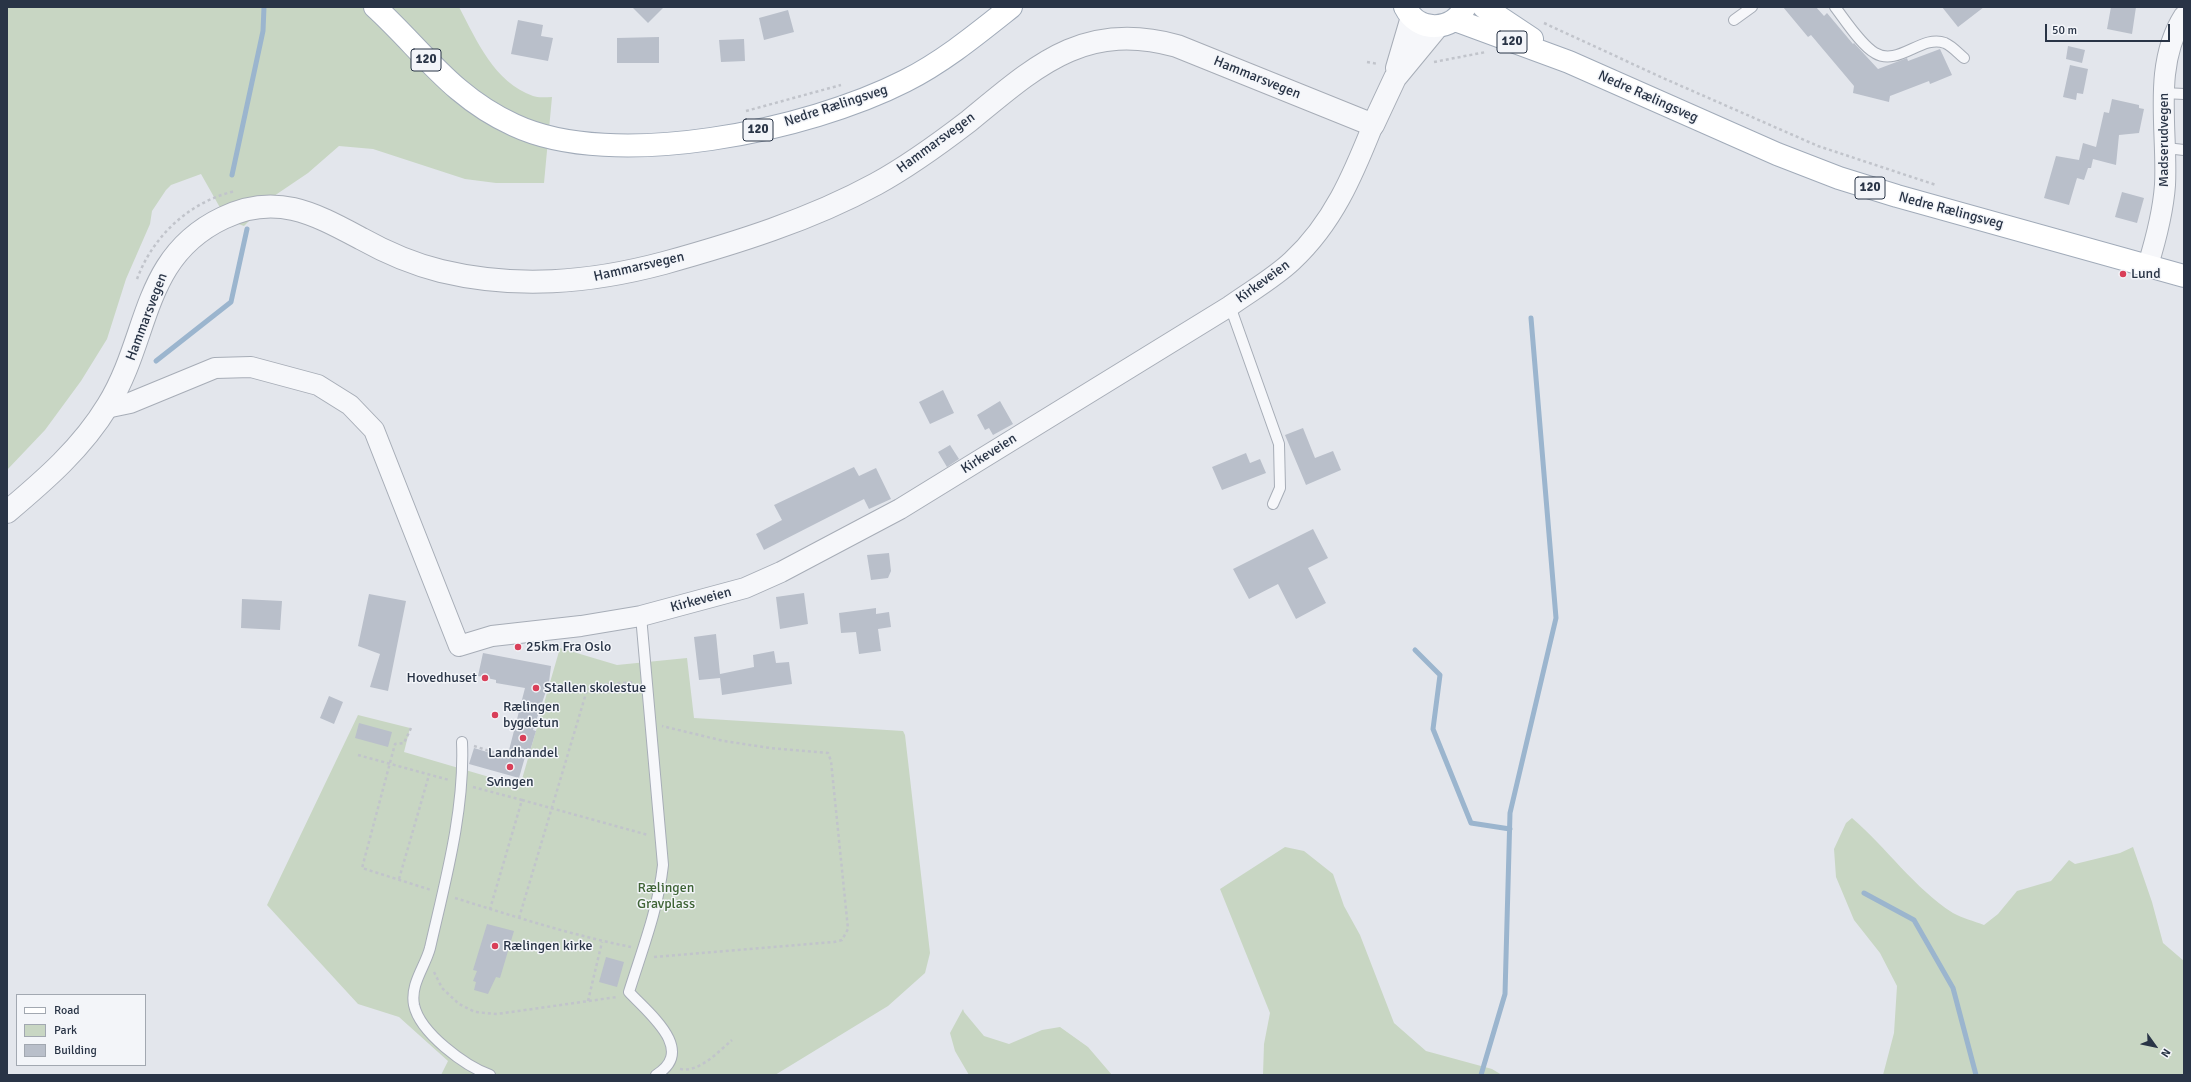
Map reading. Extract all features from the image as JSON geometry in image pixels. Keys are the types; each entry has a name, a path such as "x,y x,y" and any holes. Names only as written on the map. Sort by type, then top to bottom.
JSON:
{"main road":[{"name":"Nedre Rælingsveg","path":"375,7 448,80 497,116 531,132 552,138 597,145 626,146 660,145 718,138 797,120 855,102 882,92 926,70 1011,7"},
{"name":"Nedre Rælingsveg","path":"1484,7 1569,62"},
{"name":"120","path":"1408,12 1423,24 1452,18"},
{"name":"Nedre Rælingsveg","path":"1452,18 1569,62 1777,154 1838,178 1904,198 2184,276"}],"street":[{"name":"Kirkeveien","path":"106,408 130,403 215,368 251,367 318,385 350,405 374,430 458,646 492,636 581,626 641,616 745,588 781,572 900,509 1230,306 1280,271 1306,247 1321,229 1350,183 1373,125 1394,78 1408,12"},
{"name":"Madserudvegen","path":"2148,265 2163,206 2175,149 2164,94 2165,74 2170,47 2184,16"},
{"name":"Kirkeveien","path":"1394,78 1452,18"},
{"name":"Hammarsvegen","path":"7,512 53,473 82,441 106,408 128,366 156,284 172,257 181,247 218,220 247,209 273,206 307,212 398,256 431,268 462,275 498,281 537,283 580,280 606,276 726,245 772,229 855,195 922,156 1040,65 1083,45 1114,39 1144,39 1177,46 1373,125"}],"lane":[{"path":"1734,20 1752,7"},
{"path":"1834,7 1868,47 1881,56 1896,55 1936,42 1947,44 1964,58"},
{"path":"2164,94 2184,94"},
{"path":"1230,306 1279,444 1280,488 1273,504"},
{"path":"641,616 649,723 662,839 663,866 660,893 629,992 667,1033 672,1046 670,1060 667,1067 656,1075"},
{"path":"462,742 463,784 442,894 427,959 417,979 413,994 419,1017 437,1038 462,1061 490,1075"}],"path":[{"path":"1538,21 1818,146 1940,186"},
{"path":"1430,63 1480,54 1492,48"},
{"path":"745,112 847,83"},
{"path":"136,282 153,246 174,222 209,201 238,190"},
{"path":"646,681 590,686 519,918 641,954 834,942 842,940 848,929 831,761 828,753 770,748 724,741 649,723"},
{"path":"362,868 395,744 404,742 411,728"},
{"path":"462,742 505,756"},
{"path":"398,879 429,775"},
{"path":"522,800 662,839"},
{"path":"588,1001 602,942"},
{"path":"427,959 442,988 459,1004 474,1012 497,1014 588,1001 618,996 629,992"},
{"path":"667,1067 687,1071 704,1063 732,1040"}],"green space":[{"path":"7,7 459,7 480,46 497,71 519,90 533,96 552,97 544,183 496,183 465,179 373,149 339,146 308,173 274,196 244,226 227,220 201,174 171,185 152,211 150,224 126,279 107,339 81,381 45,430 7,470"},
{"name":"Rælingen Gravplass","path":"560,648 617,665 687,658 694,718 903,731 905,735 930,953 925,973 888,1006 775,1075 441,1075 448,1061 399,1017 358,1004 267,905 358,715 410,728 404,752 520,786"},
{"path":"1852,818 1913,880 1939,903 1957,915 1984,925 1998,914 2017,891 2051,881 2069,860 2075,864 2120,853 2133,847 2152,902 2163,943 2184,961 2184,1075 1883,1075 1894,1033 1897,986 1880,953 1854,920 1836,877 1834,849 1846,823"},
{"path":"1285,847 1304,851 1333,874 1344,906 1360,935 1394,1023 1426,1051 1492,1069 1502,1075 1263,1075 1264,1044 1270,1013 1220,889"},
{"path":"963,1009 984,1036 1009,1044 1042,1030 1060,1027 1088,1047 1112,1075 969,1075 955,1051 950,1033"}],"building":[{"path":"632,7 664,7 648,23"},
{"path":"1783,7 1816,7 1824,16 1827,13 1853,44 1854,43 1878,69 1907,58 1908,61 1940,49 1952,75 1930,84 1929,81 1890,96 1889,102 1853,93 1854,86 1811,35 1808,37"},
{"path":"1942,7 1984,7 1958,27"},
{"path":"2111,7 2136,7 2132,34 2107,29"},
{"path":"788,10 794,32 764,40 759,18"},
{"path":"518,20 543,25 541,36 553,38 548,61 511,54"},
{"path":"659,37 659,63 617,63 617,38"},
{"path":"744,39 745,61 721,62 719,40"},
{"path":"2068,46 2085,50 2082,63 2066,59"},
{"path":"2070,65 2088,69 2083,94 2077,93 2076,100 2063,97"},
{"path":"2112,99 2139,105 2139,108 2144,109 2139,133 2119,135 2116,165 2093,159 2091,168 2088,168 2084,180 2077,178 2069,205 2044,198 2056,156 2079,160 2083,143 2096,147 2104,112 2109,113"},
{"path":"2122,192 2144,198 2137,223 2115,217"},
{"path":"943,390 954,413 930,424 919,402"},
{"path":"1000,401 1013,424 993,435 989,428 985,430 977,415"},
{"path":"1303,428 1315,458 1333,451 1341,470 1306,485 1285,435"},
{"path":"950,445 959,459 947,467 938,452"},
{"path":"1246,453 1250,463 1260,459 1266,473 1222,490 1212,467"},
{"path":"854,467 859,476 876,468 891,499 869,509 864,499 764,550 756,534 782,520 774,505"},
{"path":"1313,529 1328,558 1308,568 1326,603 1296,619 1278,584 1249,599 1233,569"},
{"path":"889,553 891,571 888,578 871,580 867,555"},
{"path":"804,593 808,624 780,629 776,597"},
{"path":"369,594 406,601 388,691 370,687 380,654 358,646"},
{"path":"242,599 282,601 280,630 241,628"},
{"path":"876,608 876,614 889,612 891,627 878,629 881,651 859,654 856,632 841,633 839,613"},
{"path":"716,634 720,674 754,667 753,655 774,651 776,663 789,662 792,684 722,695 720,678 699,680 694,637"},
{"path":"483,653 551,666 549,682 533,730 536,731 530,751 527,750 519,778 469,764 474,748 507,758 525,688 496,683 496,680 478,676"},
{"path":"329,696 343,702 334,724 320,718"},
{"path":"359,723 392,732 388,747 355,738"},
{"name":"Rælingen kirke","path":"487,924 514,931 500,978 496,977 488,994 474,990 476,982 473,981 477,971 473,970"},
{"path":"606,957 624,962 617,987 599,982"}],"waterway":[{"path":"232,175 263,31 264,7"},
{"path":"156,361 231,302 247,229"},
{"path":"1481,1075 1505,994 1510,813 1556,618 1531,318"},
{"path":"1415,650 1440,675 1433,729 1471,823 1510,829"},
{"path":"1864,893 1914,920 1953,988 1976,1075"}],"place":[{"name":"Lund","path":"2123,274"},
{"name":"25km Fra Oslo","path":"518,647"},
{"name":"Hovedhuset","path":"485,678"},
{"name":"Stallen skolestue","path":"536,688"},
{"name":"Rælingen bygdetun","path":"495,715"},
{"name":"Landhandel","path":"523,738"},
{"name":"Svingen","path":"510,767"},
{"name":"Rælingen kirke","path":"495,946"}]}
